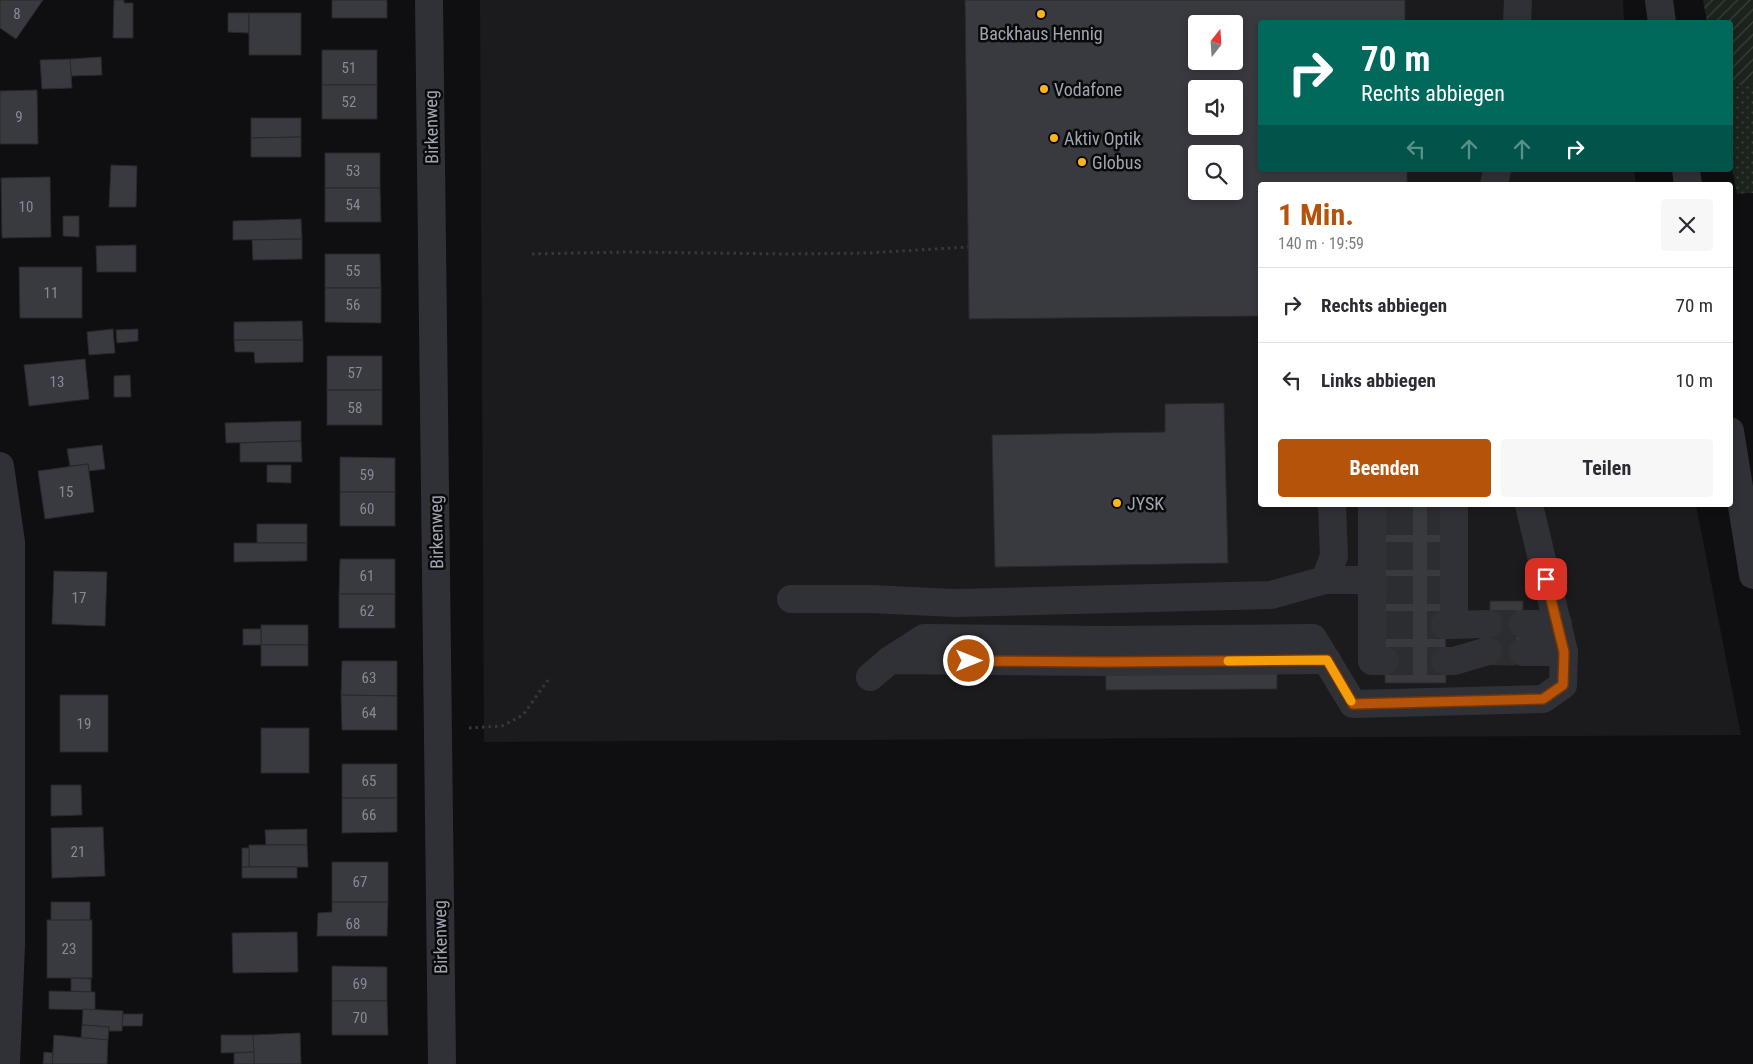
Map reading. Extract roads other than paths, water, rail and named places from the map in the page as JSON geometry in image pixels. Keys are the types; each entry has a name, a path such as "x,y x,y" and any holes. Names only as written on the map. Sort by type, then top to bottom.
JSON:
{"street":[{"name":"Birkenweg","path":"430,0 442,1064"},
{"path":"1517,20 1518,0"},
{"path":"1659,0 1662,20"},
{"path":"1733,450 1753,575"},
{"path":"0,466 10,542 11,944 6,1064"},
{"path":"1325,580 1334,556 1332,507"},
{"path":"880,668 924,638 1106,640 1313,638 1353,704 1543,699 1563,685 1564,652 1529,507"},
{"path":"1376,516 1379,625 1372,661 1385,660"},
{"path":"1451,516 1449,625 1489,624"},
{"path":"791,599 870,599 956,603 1271,595 1325,580 1377,574"},
{"path":"1523,624 1558,624"},
{"path":"1445,661 1488,651"},
{"path":"1523,652 1564,652"}],"tunnel":[{"path":"1385,521 1445,521"},
{"path":"1385,556 1445,556"},
{"path":"1385,590 1445,590"},
{"path":"1489,624 1523,624"},
{"path":"1385,625 1445,625"},
{"path":"1488,651 1523,652"},
{"path":"1385,661 1445,661"}],"place":[{"name":"Backhaus Hennig","path":"1041,14"},
{"name":"Vodafone","path":"1044,89"},
{"name":"Aktiv Optik","path":"1054,138"},
{"name":"Globus","path":"1082,162"},
{"name":"JYSK","path":"1117,503"}]}
